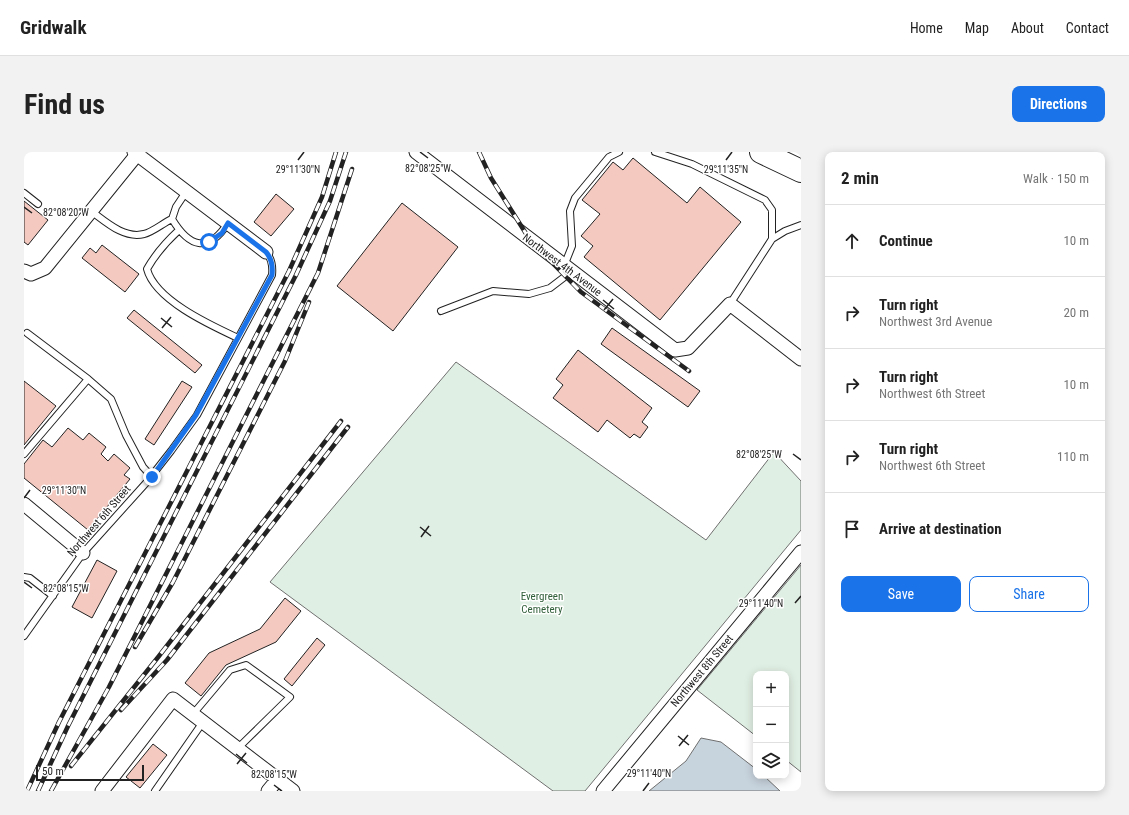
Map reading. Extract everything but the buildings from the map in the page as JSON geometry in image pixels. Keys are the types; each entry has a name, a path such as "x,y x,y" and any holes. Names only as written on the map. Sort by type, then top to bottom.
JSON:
{"highway":[{"path":"761,152 801,171"}],"street":[{"name":"Northwest 4th Avenue","path":"416,152 675,350 688,348 730,304"},
{"path":"28,272 45,268 137,153 266,252"},
{"path":"730,304 801,359"},
{"path":"24,504 83,553"},
{"name":"Northwest 8th Street","path":"603,791 801,552"},
{"path":"102,791 173,699 293,791"},
{"path":"268,791 278,779"}],"lane":[{"path":"441,311 493,291 529,294 550,288 568,269 572,246 570,211 575,198 609,157 619,152"},
{"path":"655,152 692,164 765,200 772,210 772,239"},
{"path":"91,211 110,225 126,234 144,234 172,219 176,207 186,192"},
{"path":"24,193 38,204"},
{"path":"172,219 187,239 197,244 209,242 222,233 228,223"},
{"path":"730,304 772,239 785,231 801,225"},
{"path":"179,230 162,247 147,268 155,286 184,308 238,338"},
{"name":"Northwest 6th Street","path":"24,636 83,553 152,477 196,415 272,275 273,267 271,258 266,252"},
{"path":"27,333 88,379 111,399 126,435 143,467 152,477"},
{"path":"24,454 88,379"},
{"path":"24,577 30,578 53,596"},
{"path":"155,791 198,718 230,670 246,665 290,697 238,748"}],"green space":[{"name":"Evergreen Cemetery","path":"456,362 706,540 774,452 801,481 801,530 585,791 553,791 270,582"},
{"path":"801,565 801,772 789,762 789,671 753,671 753,734 697,690"}],"shaded area":[{"path":"701,738 721,742 753,767 753,779 767,779 780,791 649,791 686,761"}],"railway":[{"path":"27,791 59,722 289,271 322,197 336,152"},
{"path":"38,791 68,726 296,275 330,201 346,152"},
{"path":"479,152 491,178 530,240 581,292 689,371"},
{"path":"51,791 109,687 318,273 352,169"},
{"path":"135,647 173,582 285,361 309,302"},
{"path":"71,766 159,656 341,421"},
{"path":"121,710 167,660 348,427"}],"route":[{"path":"152,477 196,415 272,275 273,267 271,258 266,252 228,223 222,233 209,242"}]}
